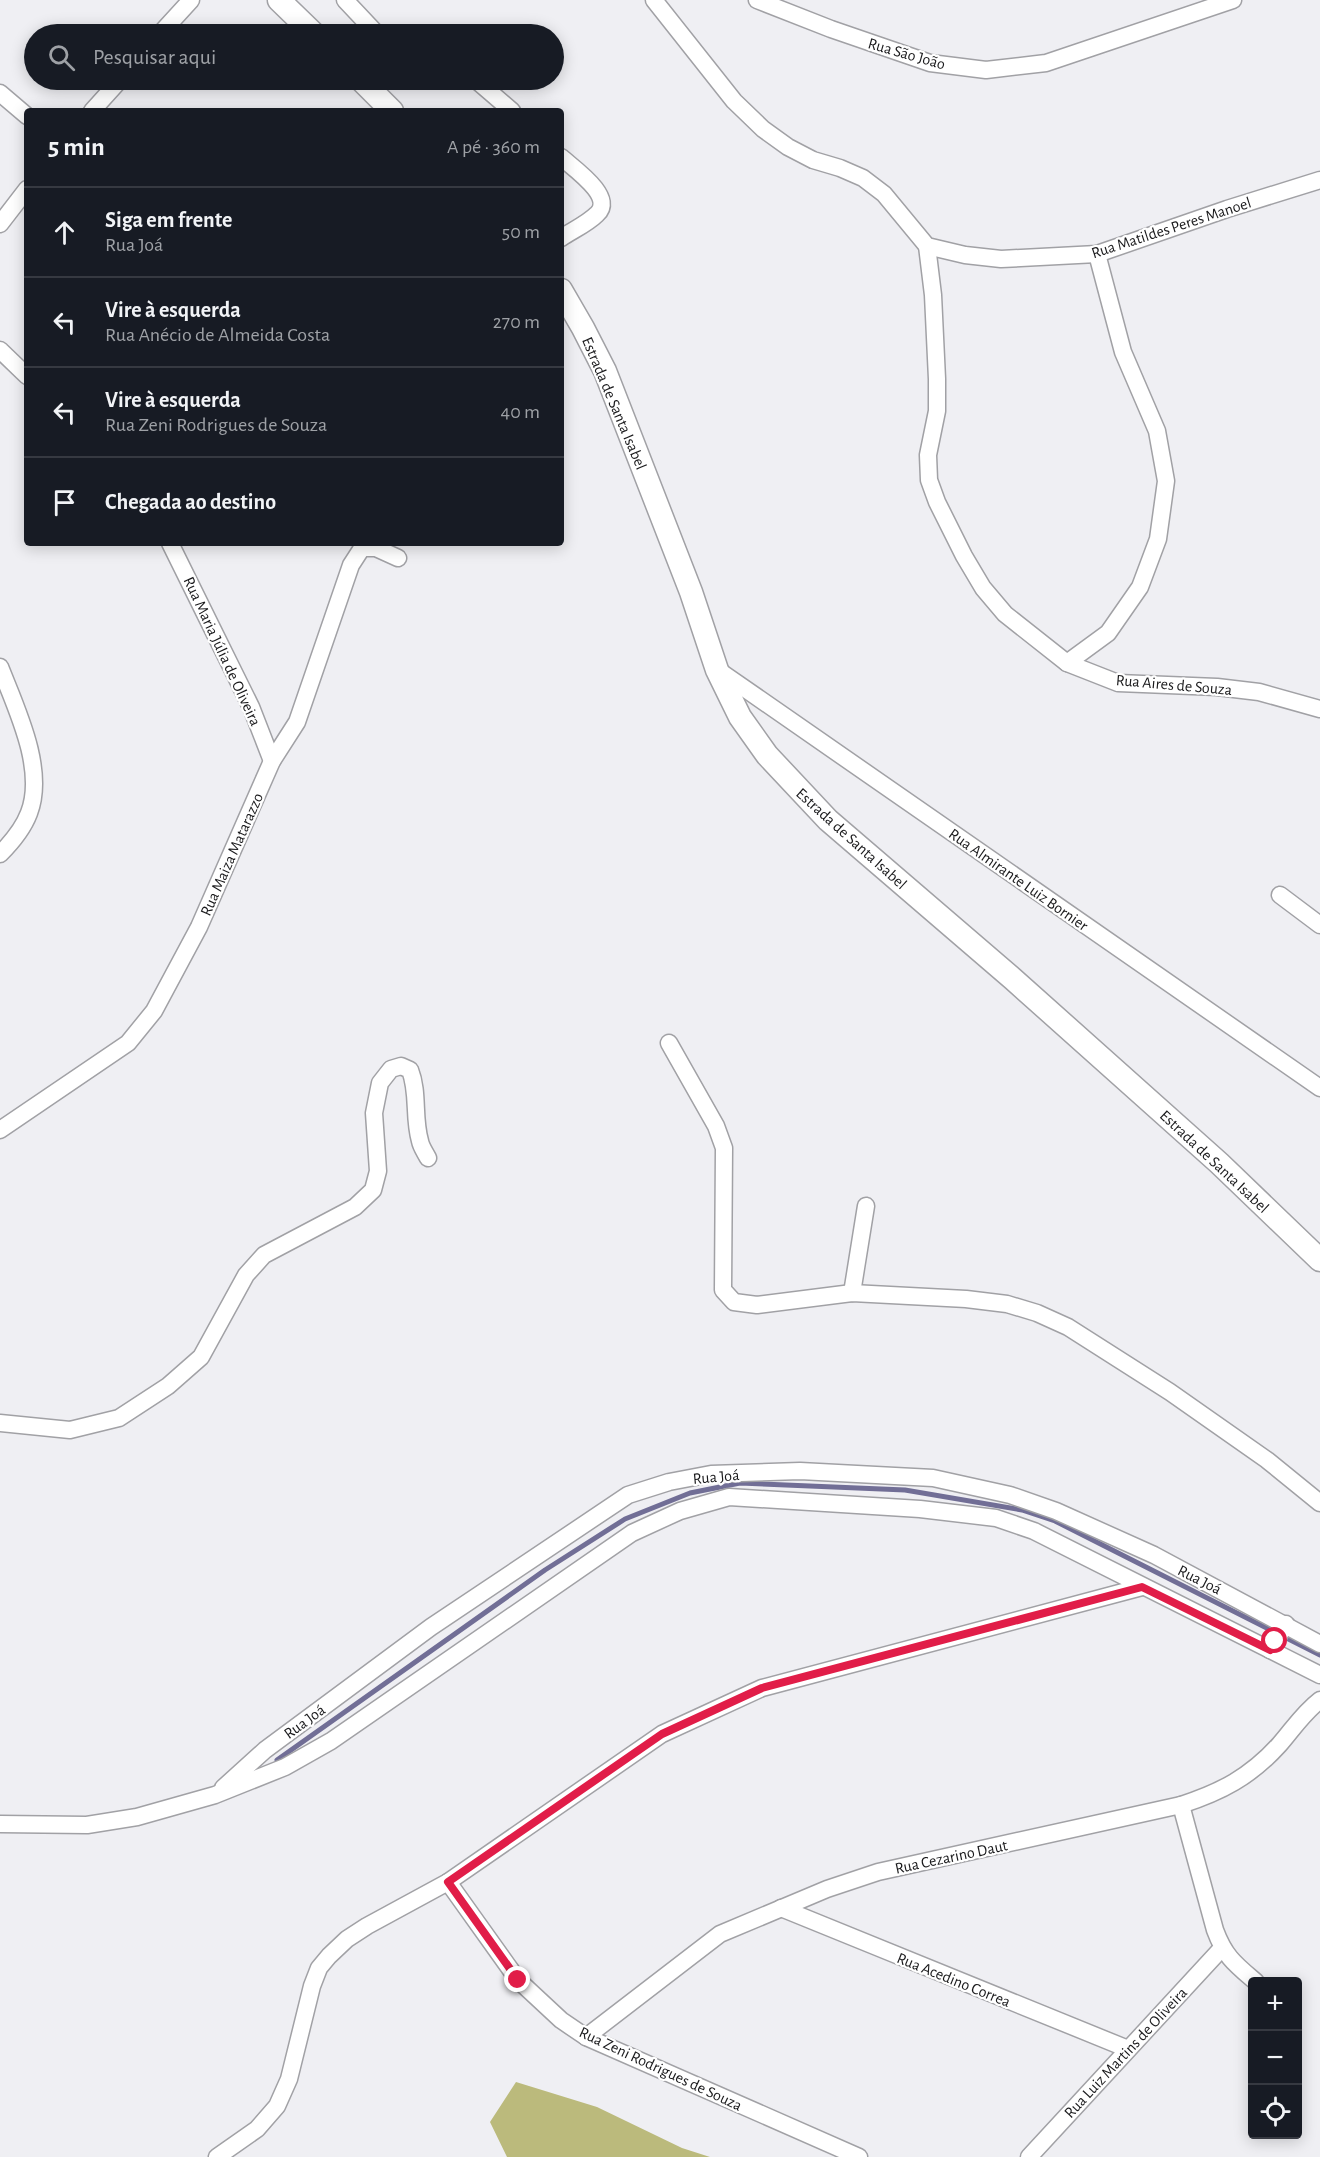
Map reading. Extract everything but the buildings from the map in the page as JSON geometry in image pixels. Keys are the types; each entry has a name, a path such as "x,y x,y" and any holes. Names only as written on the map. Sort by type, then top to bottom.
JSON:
{"main road":[{"path":"279,0 304,24"},
{"path":"375,90 390,108"},
{"name":"Estrada de Santa Isabel","path":"564,295 584,328 605,371 691,592 717,670 740,717 766,755 828,820 1048,1009 1219,1163 1320,1260"}],"street":[{"path":"169,24 191,0"},
{"path":"345,0 368,24"},
{"path":"654,0 734,101 763,129 788,147 813,160 864,178 884,194 927,246"},
{"name":"Rua São João","path":"756,0 930,63 986,70 1046,63 1233,0"},
{"path":"95,108 111,90"},
{"path":"488,90 509,108"},
{"path":"0,93 24,113"},
{"path":"564,160 598,192 603,200 603,206 598,214 564,236"},
{"name":"Rua Matildes Peres Manoel","path":"927,246 965,255 1001,259 1097,254 1320,180"},
{"path":"0,224 24,193"},
{"name":"Rua Aires de Souza","path":"927,246 933,295 937,379 937,411 928,456 929,480 950,529 983,588 1005,614 1067,663 1118,683 1217,687 1259,692 1320,709"},
{"path":"1067,663 1108,633 1140,587 1158,539 1166,481 1157,431 1123,352 1097,254"},
{"path":"0,350 24,373"},
{"name":"Rua Maria Júlia de Oliveira","path":"171,546 251,707 272,761"},
{"name":"Rua Maiza Matarazzo","path":"0,1130 128,1043 154,1011 199,927 272,761 297,722 351,565 362,548 376,548 398,558"},
{"path":"0,667 27,736 35,780 30,812 14,839 0,854"},
{"name":"Rua Almirante Luiz Bornier","path":"717,670 1320,1088"},
{"path":"1280,895 1320,925"},
{"path":"669,1043 716,1126 724,1148 723,1290 734,1302 757,1305 852,1293 966,1299 1007,1304 1037,1313 1068,1328 1170,1392 1267,1460 1320,1503"},
{"path":"0,1423 70,1430 119,1418 168,1386 201,1357 246,1275 264,1255 355,1207 373,1190 378,1172 374,1113 380,1083 391,1069 401,1066 411,1070 417,1099 418,1136 428,1158"},
{"path":"852,1293 866,1206"},
{"name":"Rua Joá","path":"215,1794 265,1750 431,1627 628,1495 669,1482 711,1474 800,1471 933,1478 1010,1495 1056,1511 1154,1555 1278,1636 1320,1675"},
{"name":"Rua Joá","path":"0,1824 87,1825 137,1817 215,1794 285,1767 331,1741 632,1533 680,1511 729,1497 897,1507 996,1518 1034,1531 1142,1587 1278,1636 1320,1644"},
{"path":"217,2157 257,2129 277,2106 290,2079 312,1986 319,1968 329,1956 347,1939 367,1926 448,1882 662,1734 762,1688 1142,1587"},
{"name":"Rua Cezarino Daut","path":"586,2037 720,1934 827,1889 878,1872 1181,1805 1215,1794 1239,1780 1277,1747 1307,1711 1320,1701"},
{"path":"1181,1805 1222,1948 1232,1961 1250,1977"},
{"name":"Rua Zeni Rodrigues de Souza","path":"448,1882 518,1980 561,2020 586,2037 859,2157"},
{"name":"Rua Acedino Correa","path":"781,1908 1128,2049"},
{"name":"Rua Luiz Martins de Oliveira","path":"1029,2157 1222,1948"}],"shaded area":[{"path":"516,2082 597,2107 682,2148 710,2157 507,2157 490,2122"}],"waterway":[{"path":"277,1760 545,1570 625,1519 690,1493 740,1483 905,1490 1022,1510 1055,1521 1320,1655"}],"route":[{"path":"518,1980 448,1882 662,1734 762,1688 1142,1587 1270,1650 1275,1641"}]}
